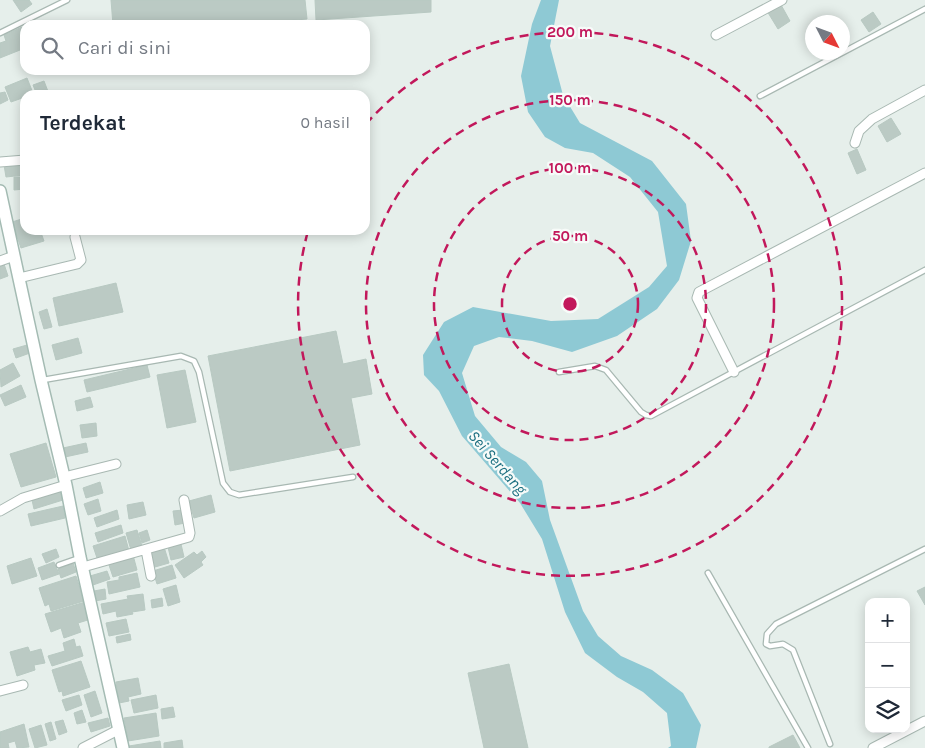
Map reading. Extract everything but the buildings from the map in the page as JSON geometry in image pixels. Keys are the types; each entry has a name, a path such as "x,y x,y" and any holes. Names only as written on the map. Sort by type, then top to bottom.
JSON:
{"street":[{"path":"716,35 782,0"},
{"path":"855,143 859,131 872,119 925,90"},
{"path":"0,162 20,160"},
{"path":"734,372 697,298 699,292 925,173"},
{"path":"0,191 122,748"},
{"path":"19,278 77,264 81,260 75,237"},
{"path":"0,261 14,256"},
{"path":"0,511 27,496 116,464"},
{"path":"81,562 146,550 190,536 184,500"},
{"path":"146,550 151,576"},
{"path":"0,691 23,685"},
{"path":"873,748 925,721"},
{"path":"83,748 118,730"}],"lane":[{"path":"26,20 67,0"},
{"path":"760,96 925,9"},
{"path":"0,33 20,23"},
{"path":"559,372 595,366 606,370 641,412 651,416 925,270"},
{"path":"41,380 182,356 194,362 199,372 223,484 230,492 239,495 353,477"},
{"path":"830,744 793,650 784,644 770,646 766,644 767,634 776,624 925,549"},
{"path":"59,565 81,562"},
{"path":"708,574 808,748"}],"water":[{"name":"Sei Serdang","path":"541,0 559,0 550,46 563,95 580,123 652,161 686,204 691,241 679,280 657,309 617,336 572,352 532,341 499,337 474,346 462,373 475,416 501,447 526,462 542,481 550,520 583,611 598,636 621,656 652,670 683,693 701,725 696,748 668,748 671,746 667,713 643,692 617,677 585,653 565,612 542,539 520,503 462,436 439,391 424,375 423,355 444,322 473,307 551,321 598,319 649,287 667,266 658,212 630,177 593,153 565,148 545,137 528,112 521,76 532,24"}]}
